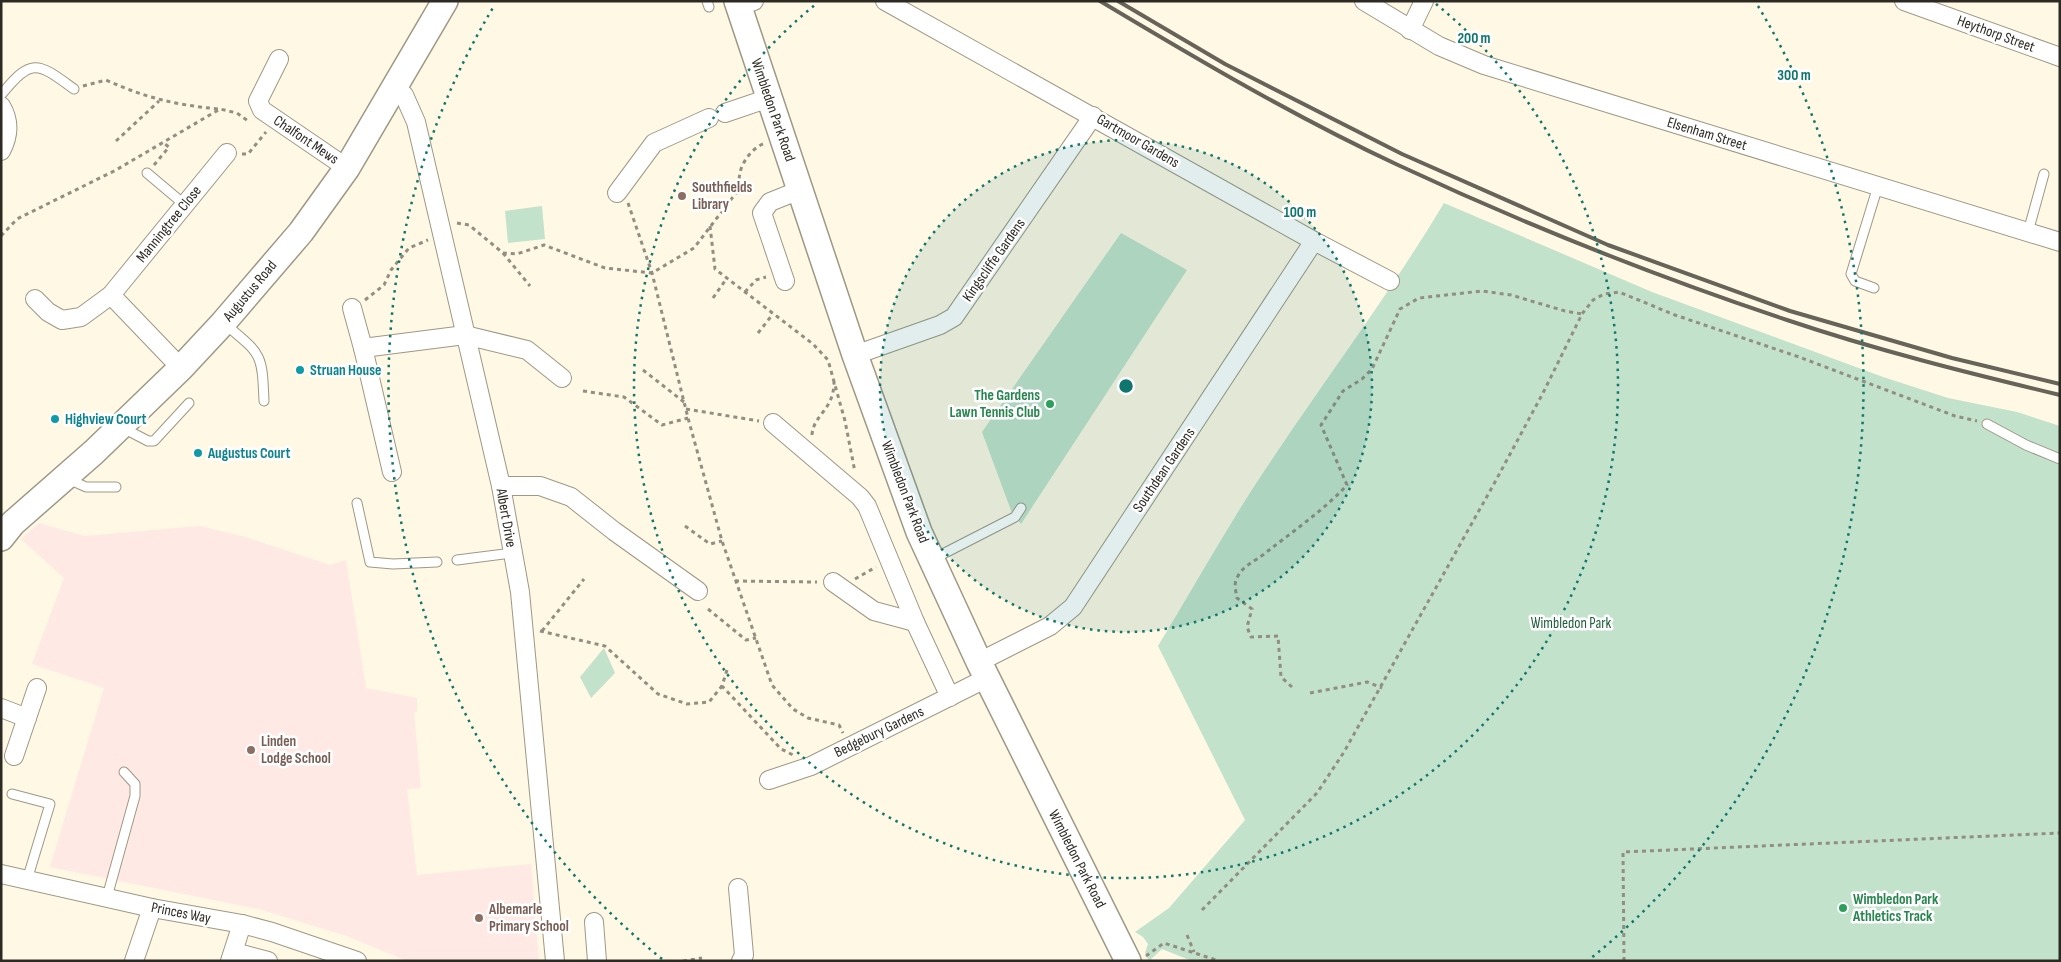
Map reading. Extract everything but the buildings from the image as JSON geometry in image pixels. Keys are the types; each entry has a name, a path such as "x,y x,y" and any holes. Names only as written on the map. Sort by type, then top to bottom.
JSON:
{"street":[{"name":"Augustus Road","path":"5,526 66,477 182,368 224,323 301,232 347,168 446,1"},
{"name":"Gartmoor Gardens","path":"885,1 1314,241 1390,281"},
{"name":"Elsenham Street","path":"1364,1 1410,30 1484,66 2060,242"},
{"path":"1410,30 1424,1"},
{"name":"Heythorp Street","path":"1904,1 2060,57"},
{"name":"Wimbledon Park Road","path":"743,3 769,98 855,354 886,444 931,560 983,670 1137,959"},
{"name":"Chalfont Mews","path":"279,59 258,101 262,110 347,168"},
{"name":"Albert Drive","path":"395,89 404,95 411,107 501,486 512,553 533,630 555,961"},
{"path":"617,192 654,143 717,116 769,98"},
{"path":"1,106 8,122 7,140 1,151"},
{"name":"Kingscliffe Gardens","path":"855,354 940,325 954,317 1093,116"},
{"name":"Manningtree Close","path":"35,300 48,312 62,320 82,318 111,296 228,153"},
{"path":"784,277 762,213 770,202 800,190"},
{"name":"Southdean Gardens","path":"983,670 1050,626 1073,607 1314,241"},
{"path":"111,296 182,368"},
{"path":"352,308 392,472"},
{"path":"363,348 465,335 527,350 562,378"},
{"path":"773,423 860,497 866,506 915,622 950,697"},
{"path":"501,486 540,486 571,497 614,532 698,591"},
{"path":"833,582 874,611 915,622"},
{"name":"Bedgebury Gardens","path":"769,780 811,766 950,697 983,670"},
{"path":"14,756 37,688"},
{"path":"1,708 27,718"},
{"name":"Princes Way","path":"1,874 152,908 242,924 358,961"},
{"path":"738,888 744,955 741,961"},
{"path":"134,961 152,908"},
{"path":"594,922 597,961"},
{"path":"242,924 232,956 268,961"}],"lane":[{"path":"1,95 16,76 29,67 47,68 74,89"},
{"path":"147,173 185,205"},
{"path":"2028,232 2044,174"},
{"path":"1874,288 1854,281 1851,274 1878,186"},
{"path":"224,323 257,352 263,364 264,401"},
{"path":"120,427 148,441 154,441 189,403"},
{"path":"1983,423 2026,445 2060,459"},
{"path":"66,477 74,484 86,487 116,487"},
{"path":"357,503 370,562 393,564 436,562"},
{"path":"931,560 1015,517 1021,508"},
{"path":"456,560 512,553"},
{"path":"107,897 135,796 135,784 124,772"},
{"path":"12,794 50,804 27,880"}],"path":[{"path":"74,89 106,80 136,94 160,101 237,113 251,123"},
{"path":"116,141 160,101"},
{"path":"2,234 17,219 116,170 220,109"},
{"path":"258,128 274,138"},
{"path":"228,153 248,154 266,132"},
{"path":"502,252 517,254 544,245 605,268 652,273 694,248 736,193 739,186 741,169 752,151 760,144 782,137"},
{"path":"147,173 169,147 162,142"},
{"path":"617,192 631,208 652,273 688,418 722,541 772,685 793,709 808,718 839,725 852,746"},
{"path":"440,224 469,225 502,252 530,286"},
{"path":"710,226 715,269 812,344 828,360 860,497"},
{"path":"352,308 384,285 392,270 409,248 428,240"},
{"path":"745,292 756,280 784,277"},
{"path":"713,298 727,278"},
{"path":"1292,687 1281,677 1278,636 1251,638 1247,627 1252,609 1237,598 1236,578 1246,565 1269,551 1336,497 1347,485 1321,425 1343,391 1362,379 1372,369 1400,309 1419,298 1482,291 1511,295 1582,314"},
{"path":"1202,910 1317,793 1344,752 1382,688 1543,394 1582,314 1593,300 1604,294 1618,292 1675,315 1799,357 1955,416 1983,423"},
{"path":"758,333 773,314"},
{"path":"643,370 684,402"},
{"path":"813,458 813,427 828,407 834,392 833,377"},
{"path":"583,391 624,397 662,425 688,418"},
{"path":"686,409 773,423"},
{"path":"686,526 710,544 722,541"},
{"path":"735,581 833,582 855,579 876,567 887,555"},
{"path":"533,630 584,579"},
{"path":"708,609 746,640 756,638"},
{"path":"533,630 606,646 658,694 687,704 710,702 722,686 727,670"},
{"path":"1310,692 1367,682 1382,688"},
{"path":"722,686 782,748 811,766"},
{"path":"1624,961 1623,852 2060,833"},
{"path":"1187,934 1195,952"},
{"path":"1137,959 1164,943 1219,961"},
{"path":"683,961 702,958"}],"shaded area":[{"name":"Linden Lodge School","path":"39,523 84,536 200,526 245,537 330,565 346,560 366,688 417,698 417,711 414,713 421,788 407,789 417,875 531,864 539,961 407,961 347,936 259,909 50,867 104,688 32,664 64,578 21,539"}],"green space":[{"name":"Wimbledon Park","path":"1444,203 1652,292 1883,377 1948,398 2017,412 2060,426 2060,961 1192,961 1162,949 1149,961 1145,953 1148,944 1143,937 1135,932 1169,908 1245,820 1158,646 1260,478 1383,299"},
{"path":"542,206 545,239 508,243 505,211"},
{"name":"The Gardens Lawn Tennis Club","path":"1121,233 1187,270 1021,524 1018,520 950,556 946,547 1012,513 982,432"},
{"path":"604,648 615,673 591,698 580,677"}],"railway":[{"path":"1100,1 1210,66 1360,147 1445,187 1590,248 1688,286 1821,331 1922,360 2060,395"},
{"path":"1118,1 1225,64 1402,154 1608,245 1790,311 1952,358 2060,384"}],"place":[{"name":"Southfields Library","path":"682,196"},
{"name":"Struan House","path":"300,370"},
{"name":"The Gardens Lawn Tennis Club","path":"1050,404"},
{"name":"Highview Court","path":"55,419"},
{"name":"Augustus Court","path":"198,453"},
{"name":"Linden Lodge School","path":"251,750"},
{"name":"Wimbledon Park Athletics Track","path":"1843,908"},
{"name":"Albemarle Primary School","path":"479,918"}]}
